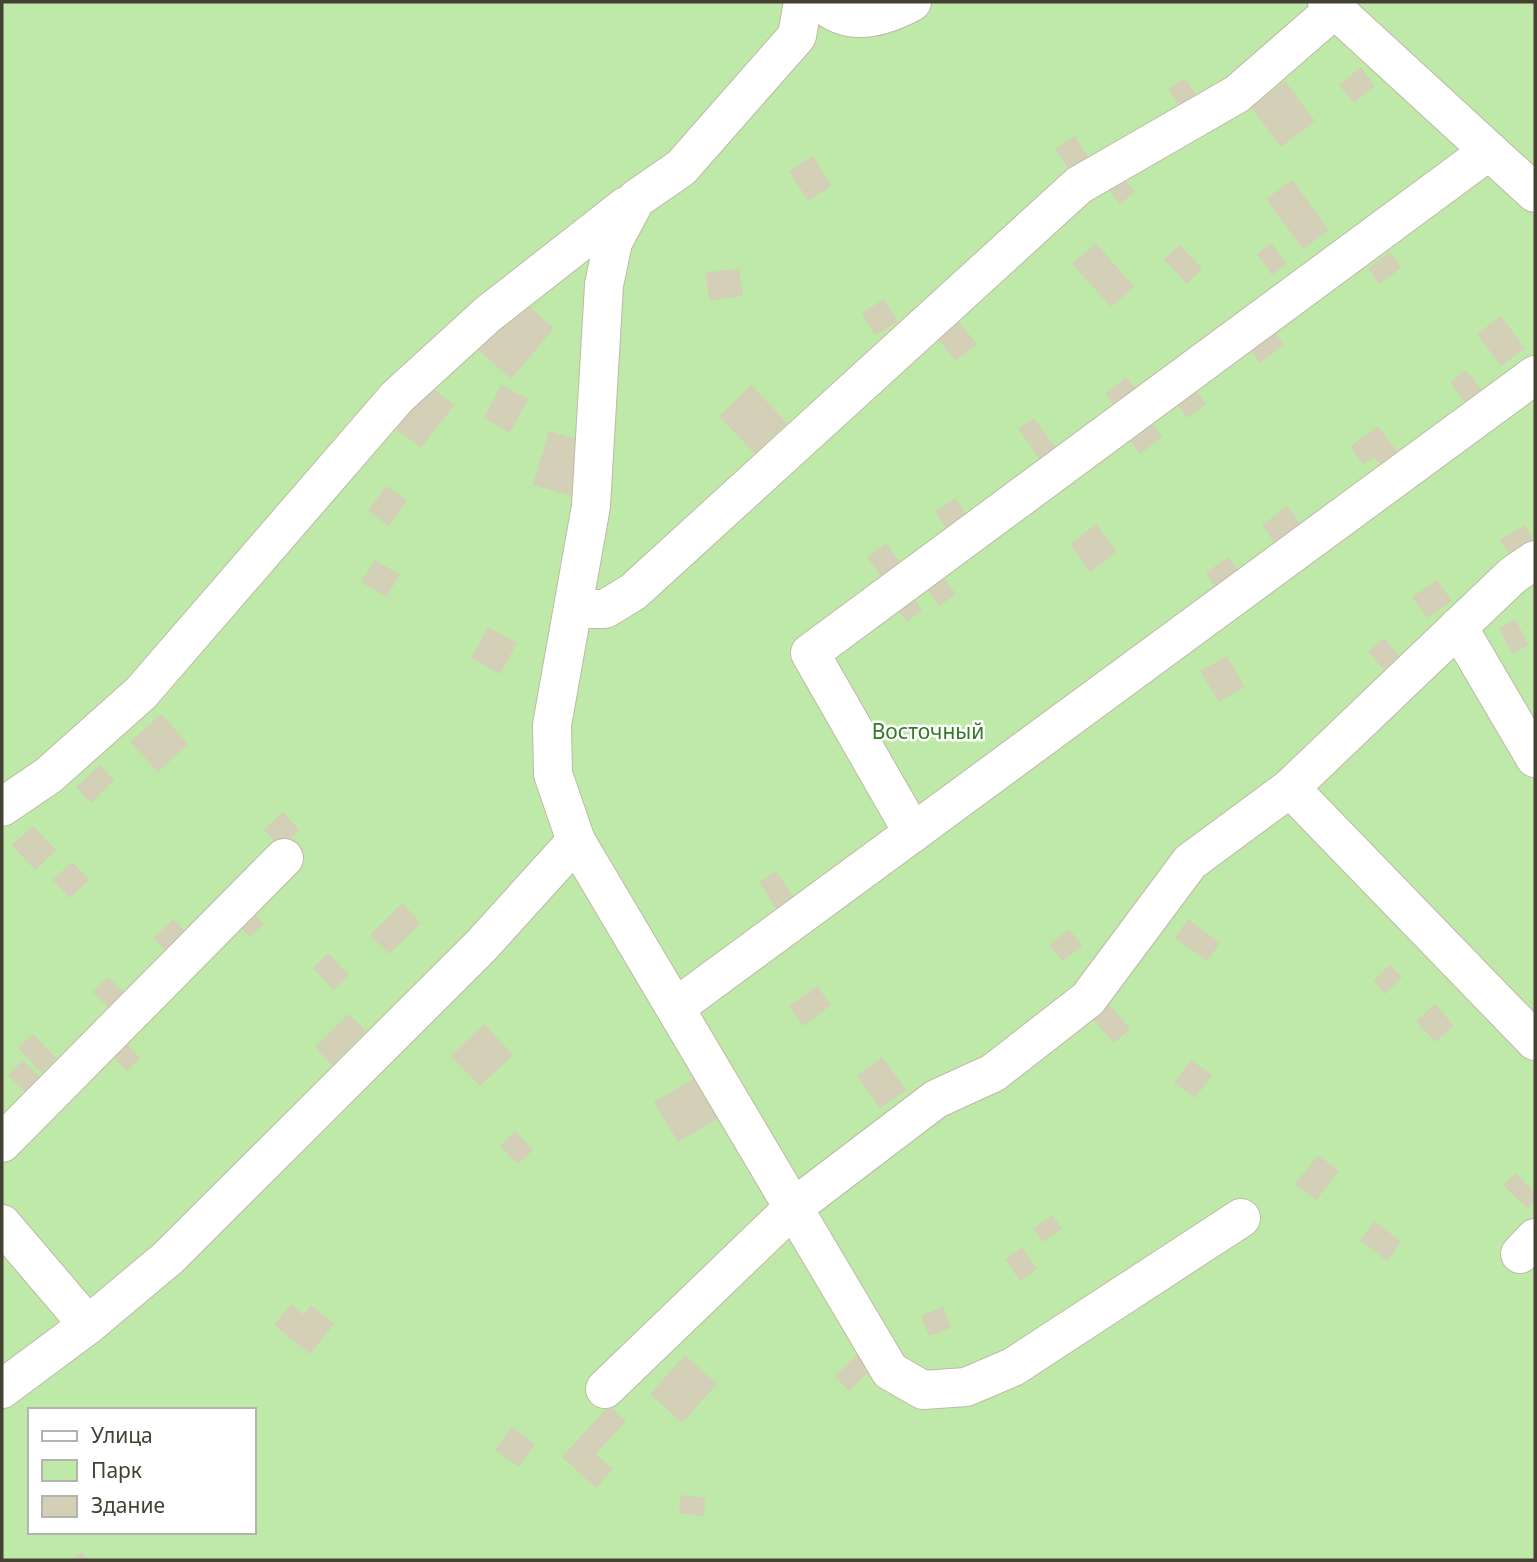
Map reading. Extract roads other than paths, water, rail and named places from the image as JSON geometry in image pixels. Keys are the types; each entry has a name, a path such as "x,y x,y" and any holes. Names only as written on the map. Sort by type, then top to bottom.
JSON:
{"lane":[{"path":"2,807 48,775 141,693 397,397 488,314 636,199 681,168 797,36 803,2"},
{"path":"821,2 842,13 866,20 887,15 912,2"},
{"path":"573,608 605,609 633,592 1079,186 1237,94 1332,5 1535,192"},
{"path":"913,833 810,653 1489,151"},
{"path":"636,199 613,242 604,285 591,506 552,737 553,774 576,841 890,1371 923,1390 966,1387 1013,1367 1241,1218"},
{"path":"676,1007 1535,375"},
{"path":"605,1390 793,1207 936,1099 993,1073 1088,999 1190,862 1290,788 1513,575 1535,560"},
{"path":"1458,627 1535,758"},
{"path":"1290,788 1535,1041"},
{"path":"2,1389 88,1325 168,1258 481,946 576,841"},
{"path":"2,1143 284,858"},
{"path":"2,1224 88,1325"}],"park label":[{"name":"Восточный","path":"928,731"}]}
